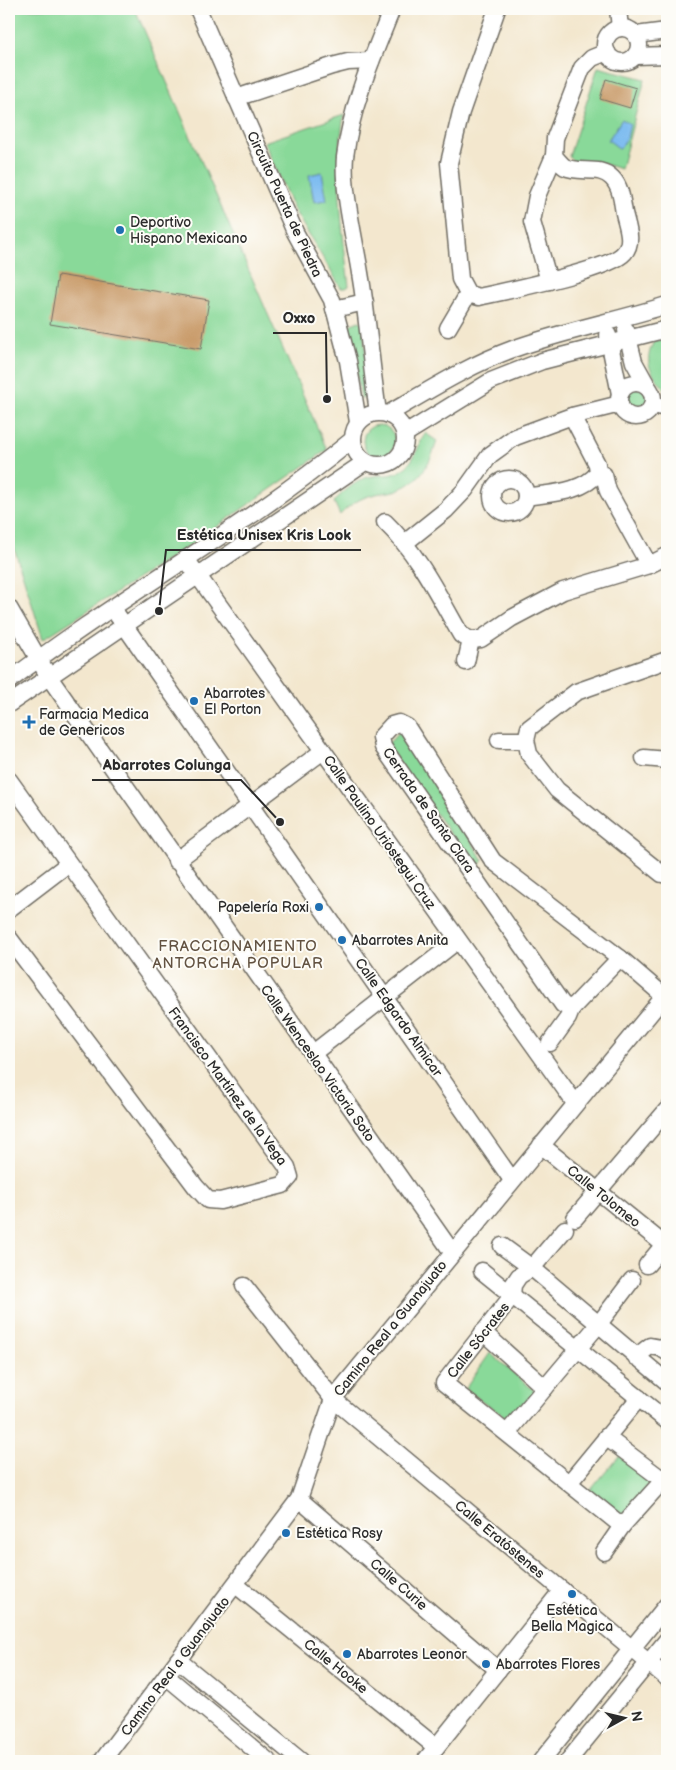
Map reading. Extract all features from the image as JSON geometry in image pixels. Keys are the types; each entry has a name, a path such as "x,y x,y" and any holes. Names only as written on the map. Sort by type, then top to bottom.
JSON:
{"street":[{"name":"Circuito Puerta de Piedra","path":"198,9 295,232 334,309 348,361 358,422"},
{"path":"383,413 349,205 345,159 349,136 371,61 392,9"},
{"path":"497,9 461,112 449,163 460,279 468,294 479,298 549,281 611,262 625,253 630,238 618,188 612,178 603,171 584,171 564,167 554,156"},
{"path":"618,9 620,28"},
{"path":"620,28 629,29 636,35 639,50 635,56 627,61 618,61 607,52 606,46 610,34 620,28"},
{"path":"636,35 667,31"},
{"path":"549,281 532,222 537,196 554,156 555,138 582,68 592,58 607,52"},
{"path":"635,56 667,54"},
{"path":"236,98 332,66 348,62 371,61"},
{"path":"448,328 468,294"},
{"path":"334,309 365,302"},
{"path":"9,681 323,464 352,440 358,422 364,417 383,413 461,372 512,350 559,334 624,318 667,304"},
{"path":"624,318 634,362 656,401"},
{"path":"606,323 620,399 625,412 634,417 644,415 656,401"},
{"path":"405,434 491,382 542,361 667,329"},
{"path":"406,542 446,510 465,490 490,455 515,436 620,399 627,386 636,383 656,401"},
{"path":"352,440 358,456 365,462 382,466 390,463 403,451 405,434 396,418 383,413"},
{"path":"385,522 406,542 461,635 471,640 481,639 512,618 562,592 662,562 608,492 605,475 597,464 572,416"},
{"path":"9,704 365,462"},
{"path":"526,497 562,492 605,475"},
{"name":"Calle Paulino Urióstegui Cruz","path":"186,559 575,1103"},
{"name":"Calle Wenceslao Victoria Soto","path":"9,608 37,660 176,861 452,1252"},
{"name":"Calle Edgardo Almicar","path":"113,609 512,1180"},
{"path":"466,662 471,640"},
{"path":"667,660 576,692 529,728 526,740 529,754 557,790 662,874 667,875"},
{"name":"Cerrada de Santa Clara","path":"572,1008 563,1005 475,876 383,747 381,737 392,725 399,723 407,727 493,861 666,994"},
{"path":"499,740 526,740"},
{"path":"176,861 323,751"},
{"path":"644,758 667,760"},
{"name":"Francisco Martínez de la Vega","path":"9,780 287,1167 290,1177 283,1185 220,1201 208,1200 196,1187 9,938"},
{"path":"475,876 493,861"},
{"path":"9,909 68,864"},
{"path":"312,1054 457,940"},
{"path":"550,1043 568,1018 572,1008 620,958"},
{"name":"Camino Real a Guanajuato","path":"102,1761 299,1499 333,1399 666,994"},
{"name":"Calle Sócrates","path":"507,1433 444,1383 512,1296 513,1284 519,1276 532,1268 667,1110"},
{"name":"Calle Tolomeo","path":"541,1145 666,1245"},
{"path":"647,1266 666,1245"},
{"path":"502,1246 532,1268 667,1382"},
{"path":"482,1271 667,1421"},
{"path":"622,1526 507,1433 598,1325 632,1280"},
{"name":"Calle Eratóstenes","path":"244,1286 333,1399 667,1678"},
{"path":"483,1332 545,1388"},
{"path":"636,1357 650,1346 661,1348 667,1352"},
{"path":"569,1483 639,1398"},
{"path":"604,1552 622,1526 665,1478 606,1437"},
{"name":"Calle Curie","path":"299,1499 498,1670"},
{"name":"Calle Hooke","path":"236,1585 436,1747"},
{"path":"425,1761 562,1590"},
{"path":"540,1761 667,1606"},
{"path":"568,1761 667,1640"},
{"path":"178,1660 301,1761"},
{"path":"166,1676 268,1761"}],"green space":[{"name":"Deportivo Hispano Mexicano","path":"9,9 135,9 327,450 186,548 43,639 9,532"},
{"path":"598,67 645,79 621,169 597,162 575,164 569,156"},
{"path":"344,115 339,179 349,286 341,288 294,210 264,142"},
{"path":"359,321 363,323 369,398 361,398 350,333 349,325"},
{"path":"667,338 667,392 650,368 649,356 654,341"},
{"path":"636,388 644,392 648,400 644,408 636,412 628,408 624,400 628,392"},
{"path":"379,425 391,429 395,441 391,453 379,457 367,453 363,441 367,429"},
{"path":"425,433 437,441 432,456 424,470 414,481 396,491 375,494 364,498 354,503 340,515 334,502 340,495 352,485 365,478 395,474 406,467 415,455"},
{"path":"402,729 483,860 476,870 387,745"},
{"path":"490,1353 537,1393 514,1423 465,1389"},
{"path":"619,1456 651,1481 624,1518 589,1492"}],"water":[{"path":"622,119 630,124 627,138 620,149 608,140"},
{"path":"322,172 327,200 314,202 309,175"}],"building":[{"path":"606,79 636,88 630,108 600,99"},
{"path":"58,275 209,300 201,349 50,324"}],"place":[{"name":"Deportivo Hispano Mexicano","path":"120,230"},
{"name":"Oxxo","path":"327,399"},
{"name":"Estética Unisex Kris Look","path":"159,611"},
{"name":"Abarrotes El Porton","path":"194,701"},
{"name":"Farmacia Medica de Genericos","path":"29,722"},
{"name":"Abarrotes Colunga","path":"280,822"},
{"name":"Papelería Roxi","path":"319,907"},
{"name":"Abarrotes Anita","path":"342,940"},
{"name":"Estética Rosy","path":"286,1533"},
{"name":"Estética Bella Magica","path":"572,1594"},
{"name":"Abarrotes Leonor","path":"347,1654"},
{"name":"Abarrotes Flores","path":"486,1664"}],"district":[{"name":"FRACCIONAMIENTO ANTORCHA POPULAR","path":"238,954"}]}
